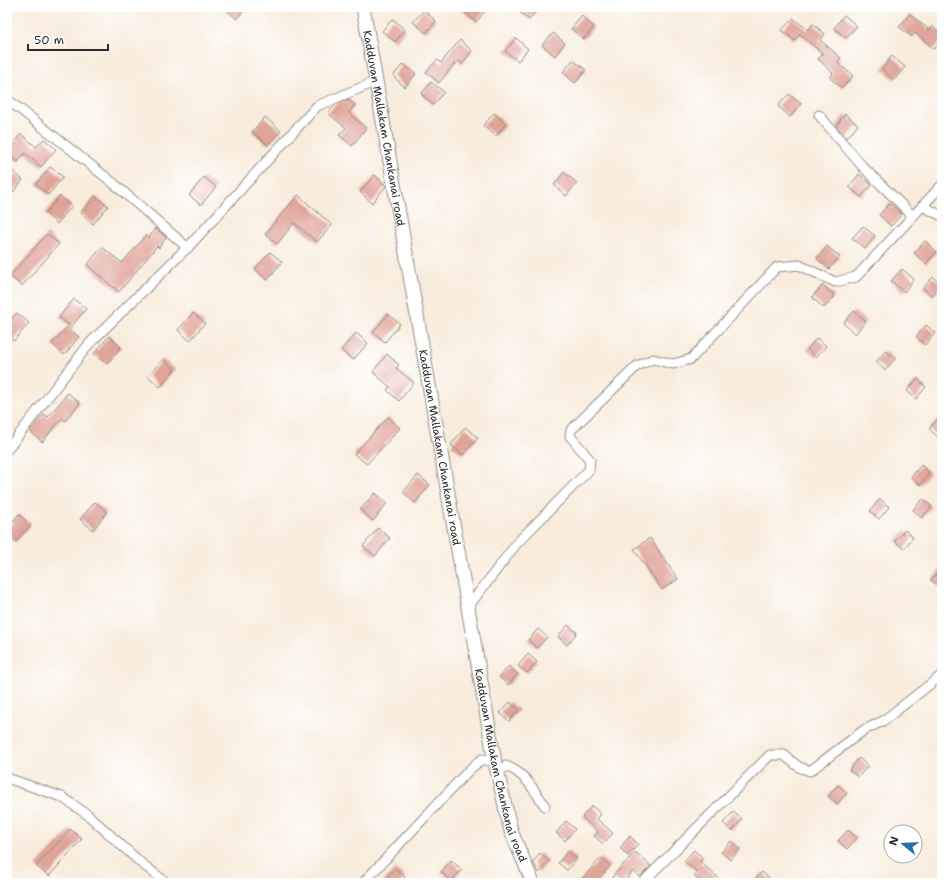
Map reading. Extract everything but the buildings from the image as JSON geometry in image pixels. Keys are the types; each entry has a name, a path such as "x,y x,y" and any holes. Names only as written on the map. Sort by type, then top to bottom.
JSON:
{"main road":[{"name":"Kadduvan Mallakam Chankanai road","path":"363,7 496,768 511,831 534,883"}],"street":[{"path":"7,450 89,344 188,248 317,106 377,82"},
{"path":"7,99 112,182 188,248"},
{"path":"819,115 862,166 913,216"},
{"path":"468,607 517,543 589,470 590,460 570,436 571,430 637,366 653,359 673,364 691,359 777,267 799,265 835,282 856,277 942,185"},
{"path":"922,206 942,216"},
{"path":"642,883 770,755 784,755 799,767 810,771 864,730 883,721 942,675"},
{"path":"363,883 470,769 482,759 496,768 506,766 516,769 524,776 545,806"},
{"path":"7,778 62,797 88,815 141,863 167,883"}]}
